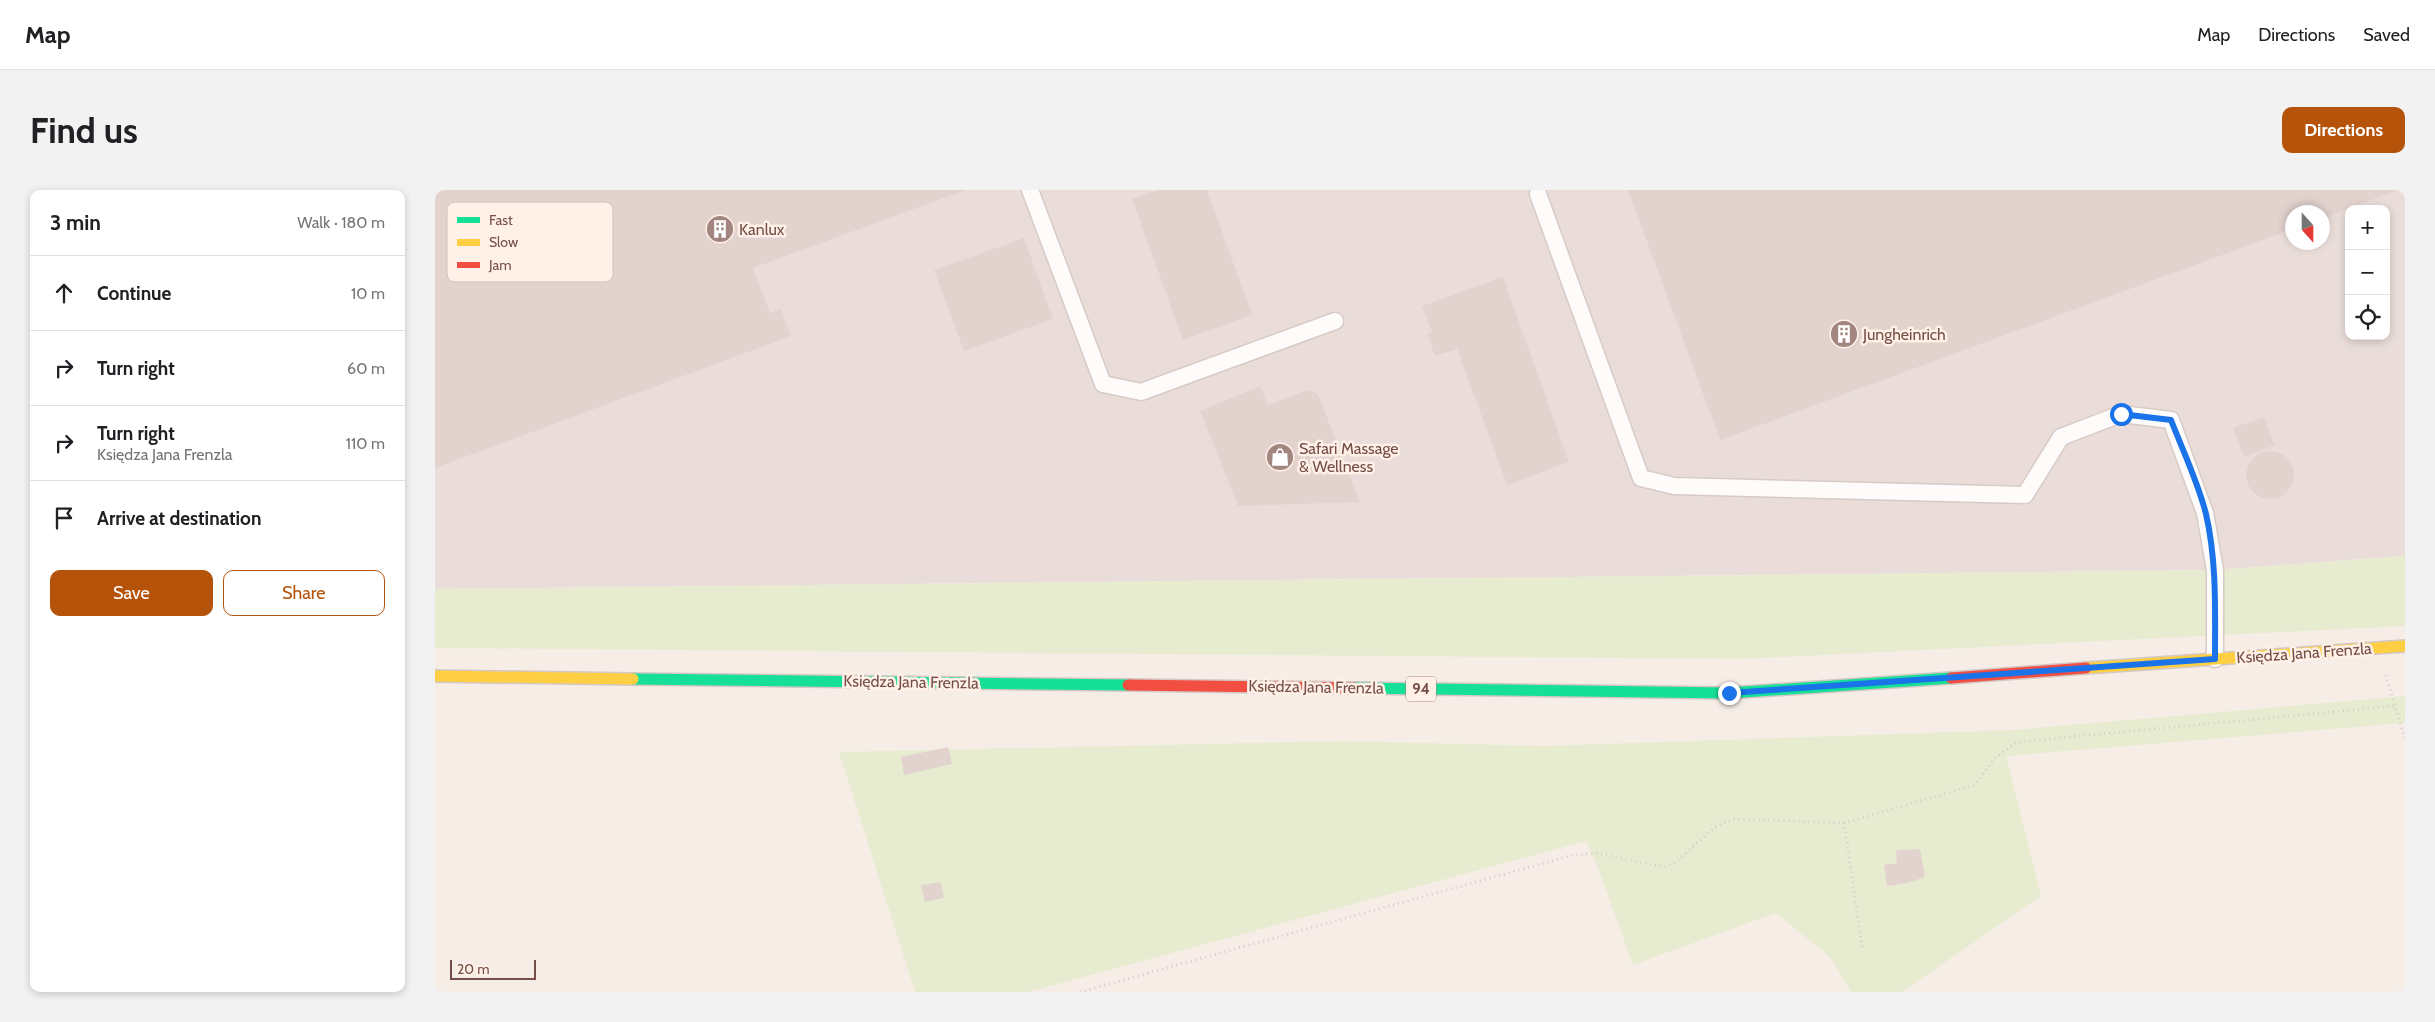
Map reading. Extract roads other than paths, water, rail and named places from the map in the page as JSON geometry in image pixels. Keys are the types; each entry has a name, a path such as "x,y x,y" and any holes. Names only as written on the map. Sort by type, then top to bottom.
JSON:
{"main road":[{"name":"Księdza Jana Frenzla","path":"435,676 1729,693 2405,646"}],"lane":[{"path":"1030,190 1103,384 1141,392 1335,321"},
{"path":"1538,194 1641,478 1674,486 2025,495 2061,437 2121,414 2171,420 2205,513 2215,570 2215,659"}],"place":[{"name":"Kanlux","path":"720,229"},
{"name":"Jungheinrich","path":"1844,334"},
{"name":"Safari Massage & Wellness","path":"1280,457"}]}
